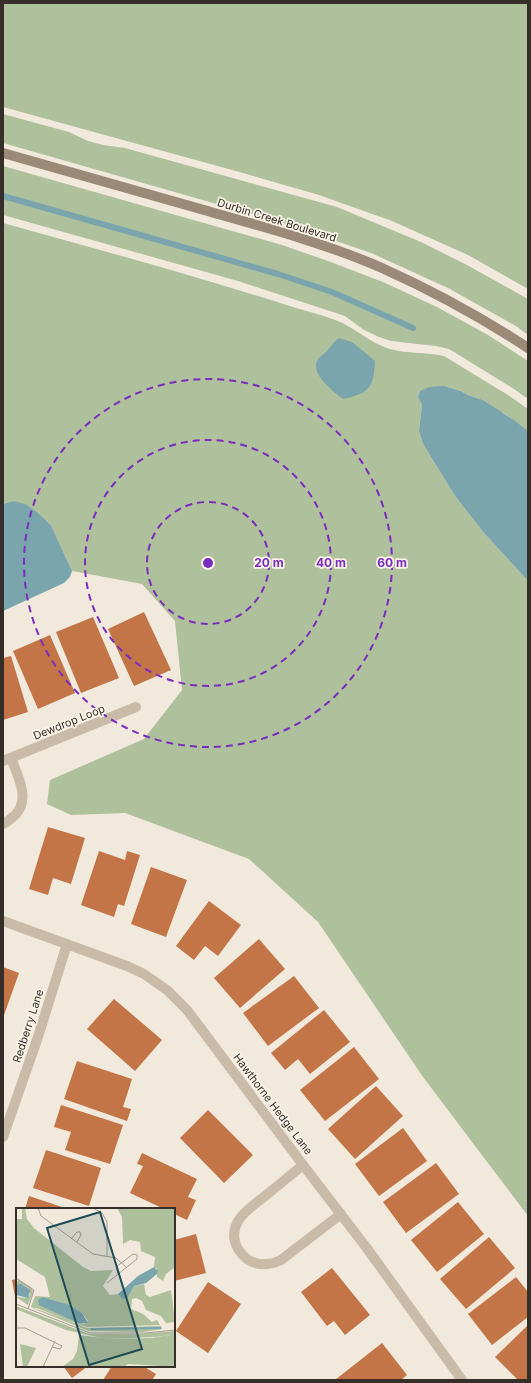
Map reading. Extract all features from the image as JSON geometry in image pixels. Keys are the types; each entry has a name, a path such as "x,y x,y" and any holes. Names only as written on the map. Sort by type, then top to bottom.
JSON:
{"street":[{"name":"Durbin Creek Boulevard","path":"3,153 324,246 381,268 436,293 493,325 528,348"},
{"name":"Dewdrop Loop","path":"3,824 18,812 23,800 22,786 7,760 136,707"},
{"name":"Hawthorne Hedge Lane","path":"3,921 127,966 144,974 167,990 187,1010 341,1214 462,1380"},
{"name":"Redberry Lane","path":"3,1137 38,1037 67,944"},
{"path":"303,1165 256,1202 239,1218 235,1228 234,1237 236,1247 242,1255 255,1263 264,1265 282,1260 341,1214"}],"green space":[{"path":"3,3 528,3 528,289 468,255 392,221 319,195 3,107"},
{"path":"3,114 69,132 88,141 125,148 337,207 421,242 467,265 528,299 528,335 516,326 448,288 371,253 287,224 3,143"},
{"path":"3,166 282,245 383,282 437,307 488,335 528,361 528,399 449,349 391,341 364,330 345,316 238,281 3,215"},
{"path":"3,223 187,275 336,320 373,342 390,349 444,356 528,409 528,431 504,413 498,411 483,400 444,386 422,404 419,431 423,444 455,496 484,533 528,581 528,1216 423,1077 318,922 249,859 125,813 71,815 47,804 50,780 144,739 182,690 175,621 142,584 72,571 51,525 37,512 13,501 3,504"}],"water":[{"path":"339,338 352,342 375,361 373,377 368,388 359,395 343,399 325,384 316,369 316,364 319,359"},
{"path":"444,386 483,400 528,431 528,581 484,533 455,496 423,444 419,431 422,404 418,397 420,391 430,387"},
{"path":"13,501 25,504 37,512 51,525 72,571 70,577 64,583 3,611 3,504"}],"building":[{"path":"144,612 171,670 134,686 108,629"},
{"path":"93,617 119,678 81,693 56,632"},
{"path":"50,635 75,693 38,709 13,651"},
{"path":"11,656 28,712 3,720 3,658"},
{"path":"48,827 85,838 71,884 53,878 48,895 29,889"},
{"path":"99,851 125,860 127,851 140,855 124,906 118,904 114,917 81,905"},
{"path":"151,867 187,880 166,937 131,924"},
{"path":"209,901 241,925 218,956 205,946 194,960 176,946"},
{"path":"259,939 285,969 240,1008 214,978"},
{"path":"3,967 19,973 3,1018"},
{"path":"294,976 319,1008 268,1046 243,1013"},
{"path":"114,999 162,1040 135,1071 87,1029"},
{"path":"324,1010 350,1042 310,1074 298,1059 285,1070 271,1053"},
{"path":"354,1047 379,1079 325,1121 300,1090"},
{"path":"77,1061 132,1079 123,1107 131,1109 127,1121 64,1099"},
{"path":"376,1086 403,1116 355,1159 328,1129"},
{"path":"61,1105 123,1125 110,1164 65,1150 71,1132 54,1127"},
{"path":"208,1110 253,1155 224,1183 180,1138"},
{"path":"403,1128 427,1161 379,1196 355,1164"},
{"path":"46,1150 101,1168 89,1206 33,1188"},
{"path":"142,1153 197,1179 188,1197 196,1200 187,1220 175,1214 175,1208 162,1208 130,1193 143,1166 137,1164"},
{"path":"436,1163 459,1194 406,1233 383,1202"},
{"path":"29,1196 65,1208 25,1208"},
{"path":"458,1202 484,1234 437,1272 411,1240"},
{"path":"196,1234 206,1273 175,1281 175,1240"},
{"path":"489,1237 515,1268 466,1309 440,1279"},
{"path":"332,1268 370,1315 345,1335 334,1321 327,1326 301,1292"},
{"path":"516,1277 528,1292 528,1317 492,1345 468,1314"},
{"path":"16,1279 16,1302 12,1280"},
{"path":"208,1282 241,1304 208,1353 176,1331"},
{"path":"528,1325 528,1380 518,1380 495,1357"},
{"path":"382,1343 407,1375 401,1380 335,1380"},
{"path":"64,1367 87,1367 72,1378"},
{"path":"111,1367 145,1367 156,1374 152,1380 103,1380"}],"waterway":[{"path":"3,196 278,274 332,292 413,328"}]}
